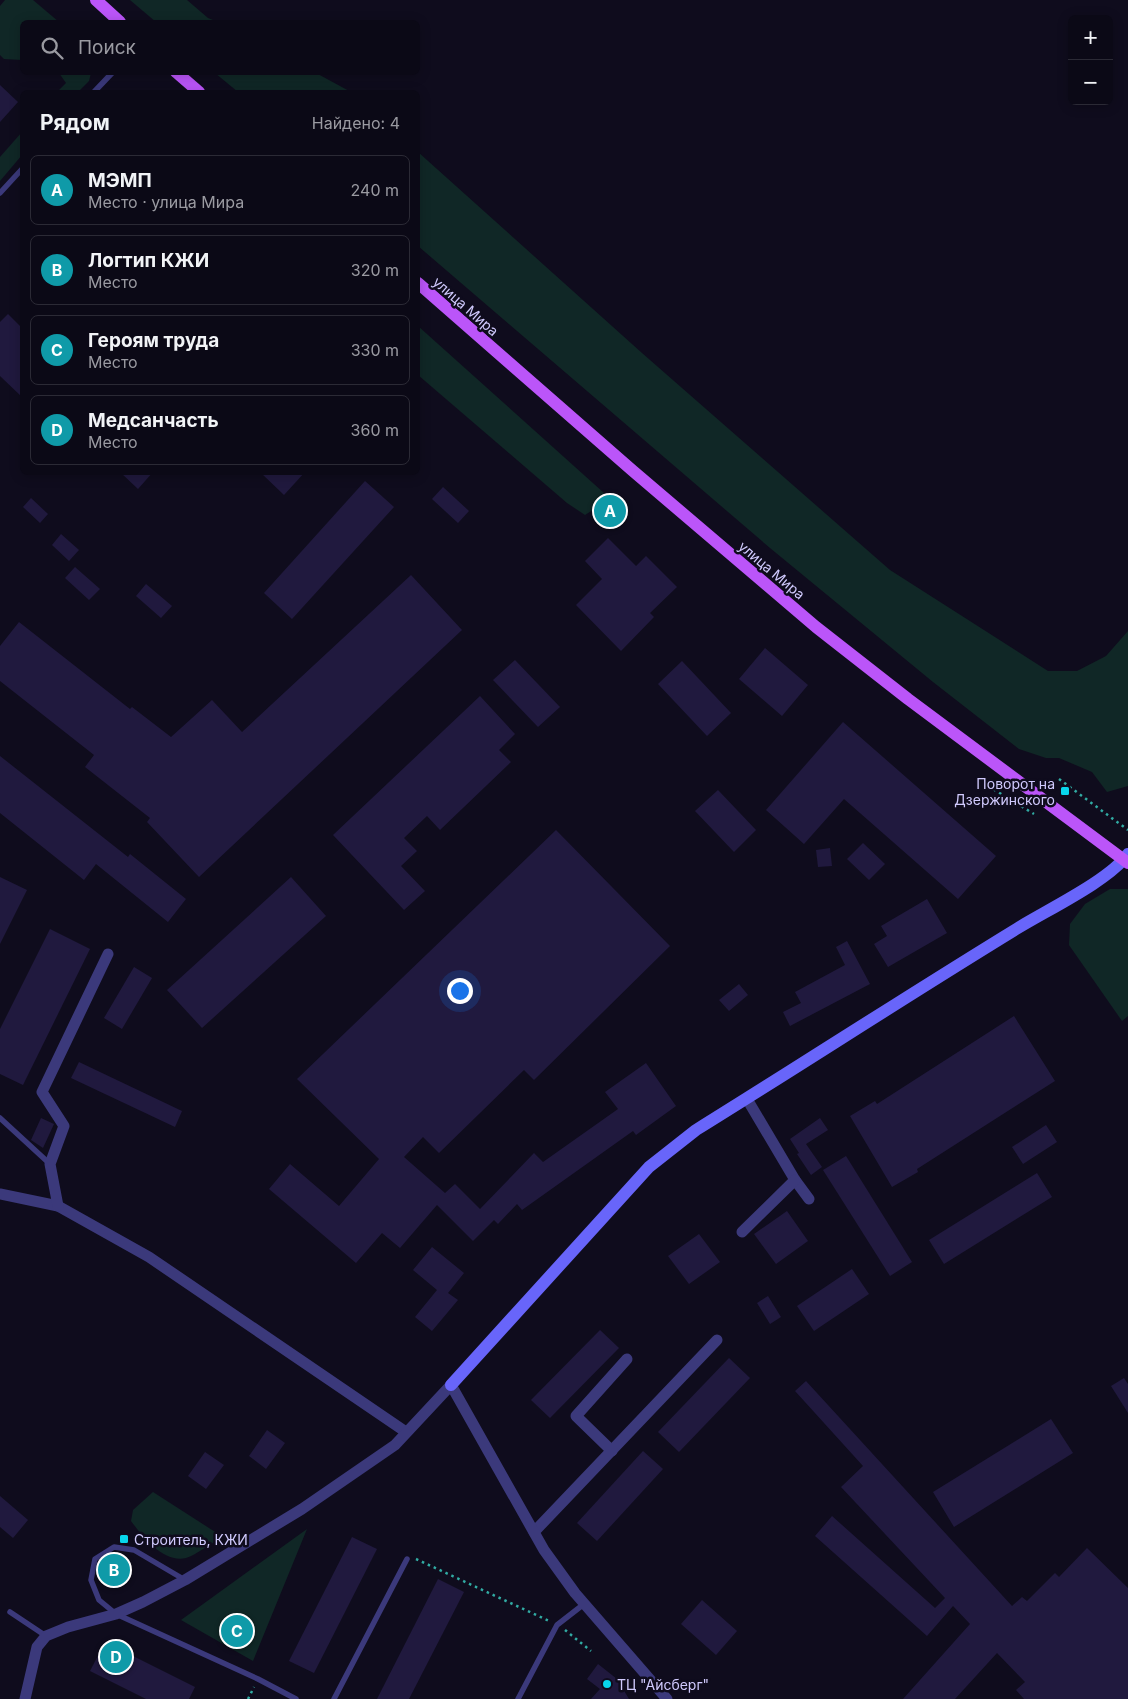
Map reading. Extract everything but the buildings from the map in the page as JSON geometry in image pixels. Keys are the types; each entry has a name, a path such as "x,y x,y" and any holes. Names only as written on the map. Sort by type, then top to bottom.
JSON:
{"main road":[{"path":"96,0 118,20"},
{"path":"179,75 197,90"},
{"name":"улица Мира","path":"420,285 633,472 809,621 908,699 1127,859"}],"street":[{"path":"25,1699 37,1646 46,1636 68,1627 116,1614 185,1580 302,1508 395,1445 649,1167 696,1130 1090,885 1127,859"},
{"path":"58,1206 50,1164 64,1126 42,1092 108,954"},
{"path":"747,1099 795,1180 809,1199"},
{"path":"742,1232 795,1180"},
{"path":"0,1194 58,1206 149,1257 406,1432"},
{"path":"534,1532 717,1340"},
{"path":"612,1451 576,1416 627,1359"},
{"path":"451,1385 544,1550 584,1604 599,1619 664,1698"}],"lane":[{"path":"96,90 110,75"},
{"path":"0,193 20,171"},
{"path":"0,1118 50,1164"},
{"path":"185,1580 134,1550 114,1547 95,1559 91,1580 100,1600 116,1614 258,1679 296,1699"},
{"path":"334,1699 407,1559"},
{"path":"518,1699 557,1625 584,1604"},
{"path":"10,1612 46,1636"}],"path":[{"path":"1059,779 1128,830"},
{"path":"988,786 1034,814"},
{"path":"407,1559 418,1559 557,1625 569,1632 591,1651"},
{"path":"248,1699 258,1679"}],"green space":[{"path":"5,0 33,0 57,20 20,20 20,60 4,59 0,55 0,6"},
{"path":"130,0 187,0 213,20 154,20"},
{"path":"60,75 90,75 89,81 80,90 59,90 66,83"},
{"path":"217,75 320,75 347,90 236,90"},
{"path":"20,134 20,157 0,181 0,157"},
{"path":"420,154 642,353 890,570 1048,671 1077,671 1106,656 1128,631 1128,786 1107,792 1092,772 1059,758 1046,758 1019,749 933,682 770,548 420,248"},
{"path":"420,328 604,493 596,508 585,515 567,503 420,377"},
{"path":"1110,889 1128,889 1128,1016 1122,1021 1069,945 1070,924 1085,904"},
{"path":"153,1492 223,1537 186,1558 178,1559 162,1553 141,1534 131,1521 133,1510"},
{"path":"307,1529 253,1661 181,1620"}],"place":[{"name":"МЭМП","path":"610,511"},
{"name":"Поворот на Дзержинского","path":"1065,791"},
{"name":"Строитель, КЖИ","path":"124,1539"},
{"name":"Логтип КЖИ","path":"114,1570"},
{"name":"Героям труда","path":"237,1631"},
{"name":"Медсанчасть","path":"116,1657"},
{"name":"ТЦ \"Айсберг\"","path":"607,1684"}]}
